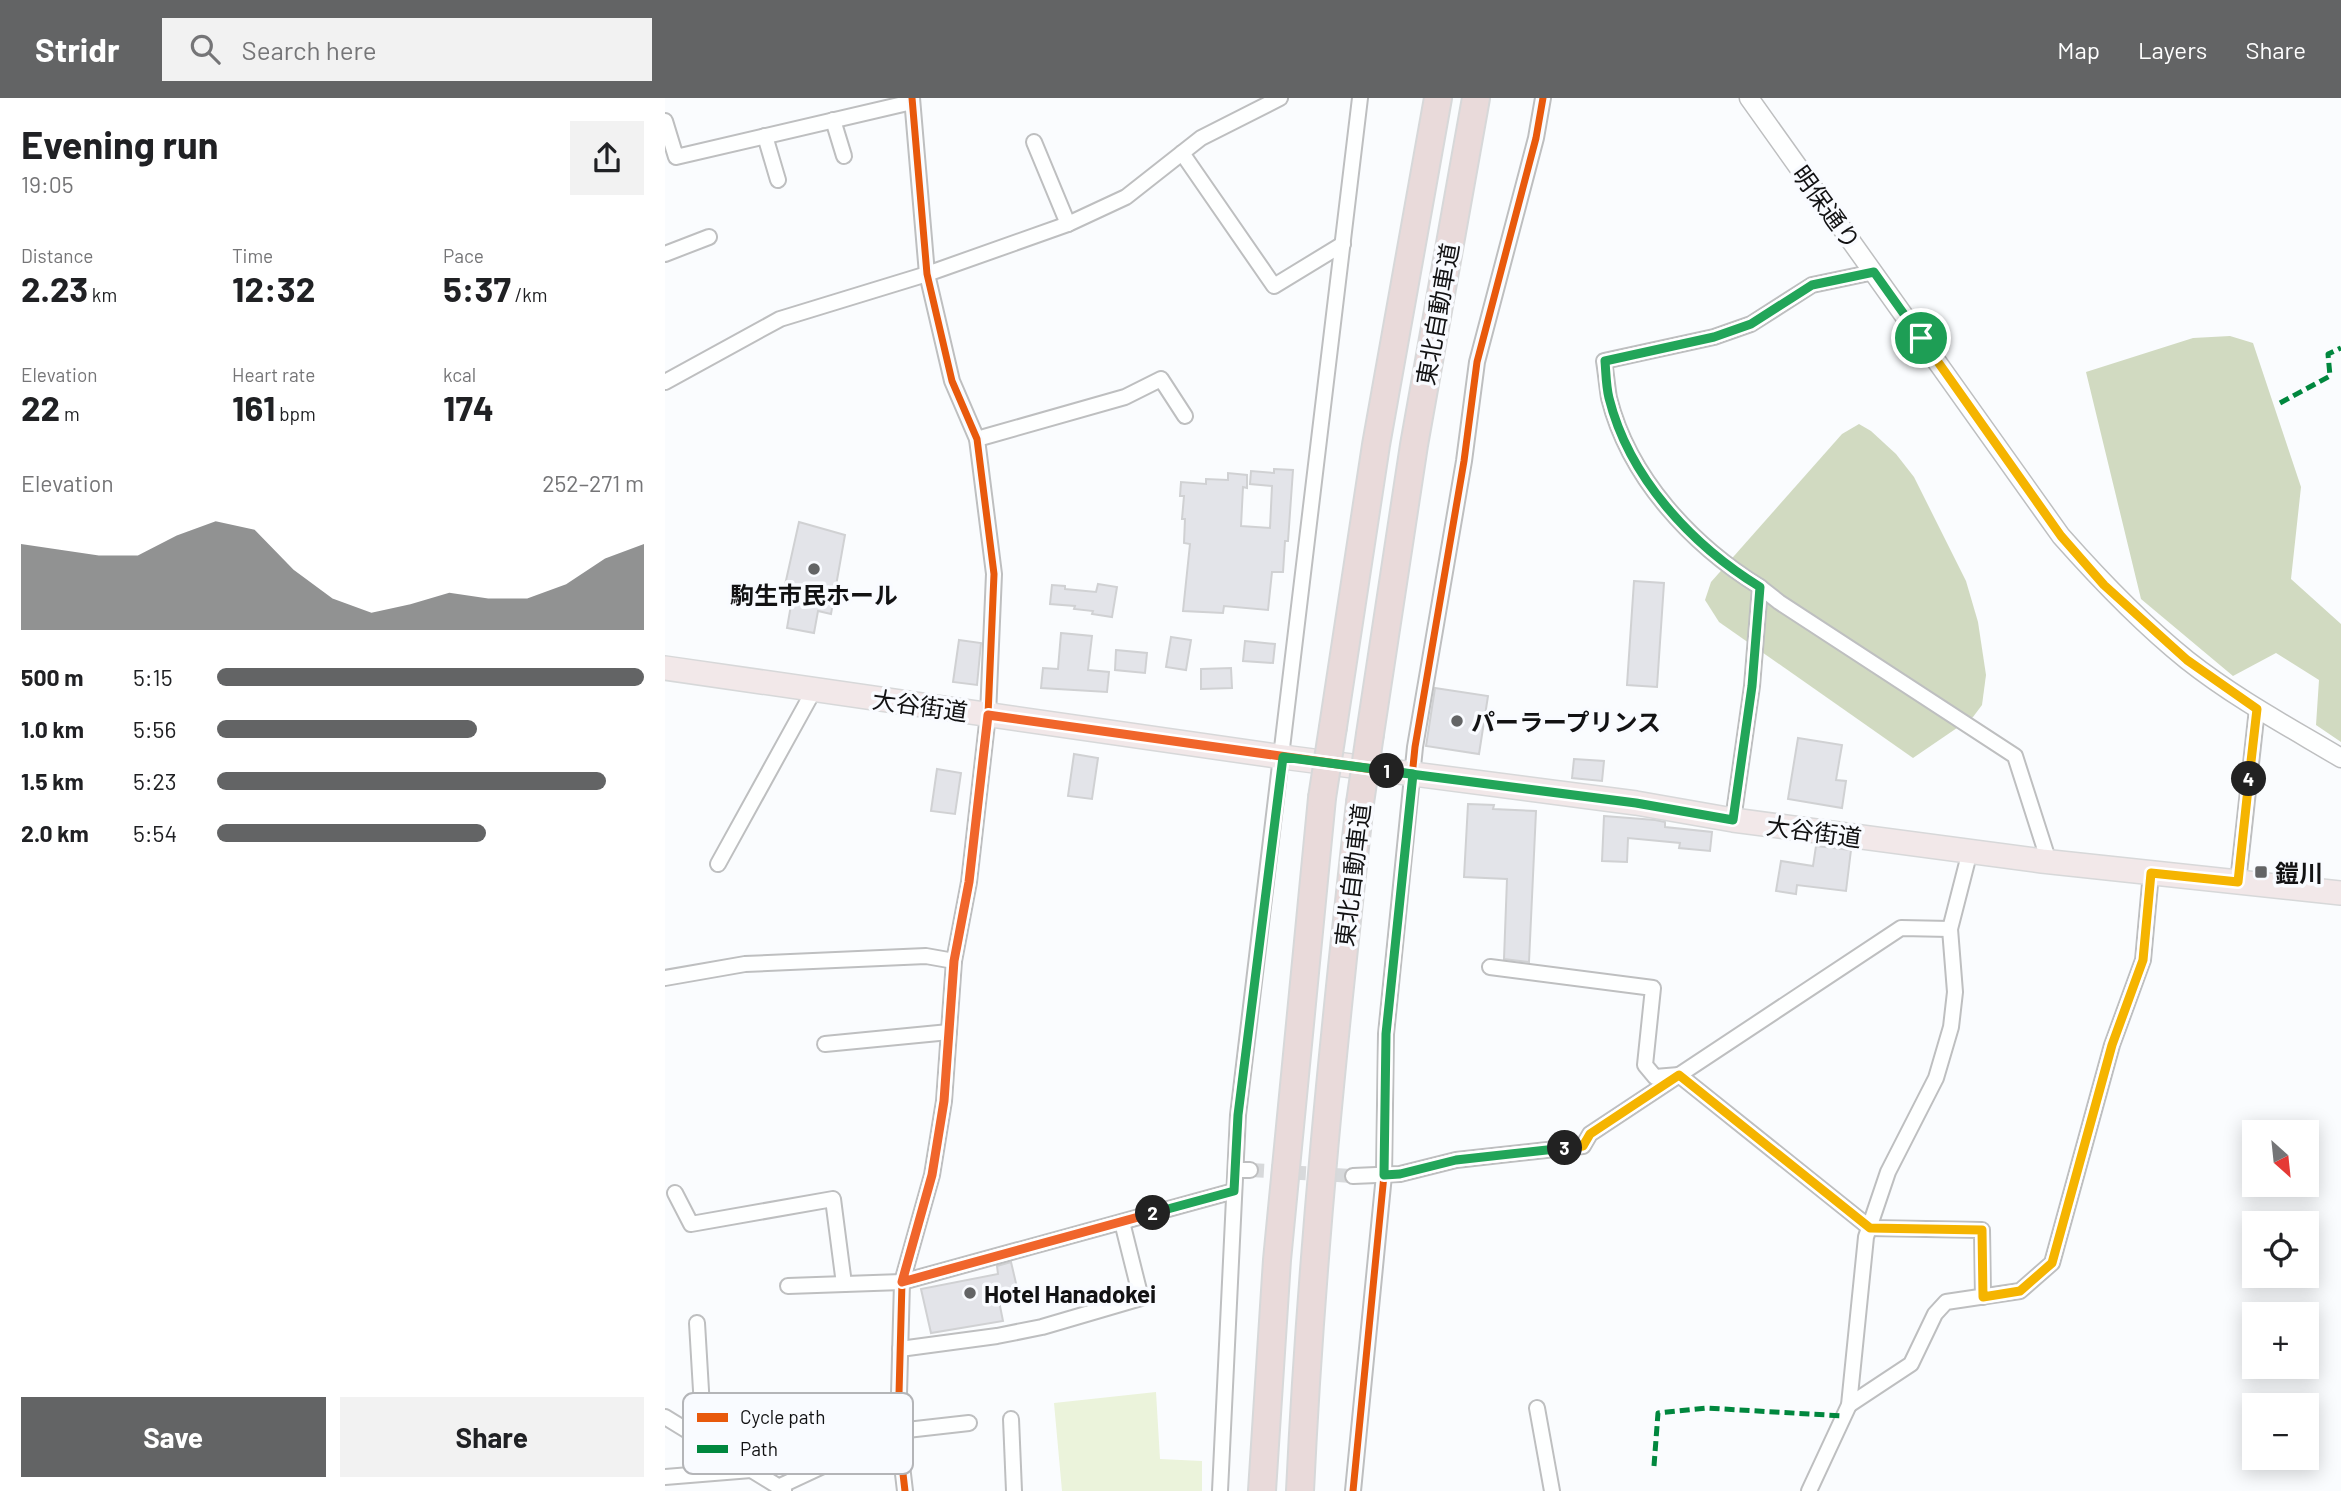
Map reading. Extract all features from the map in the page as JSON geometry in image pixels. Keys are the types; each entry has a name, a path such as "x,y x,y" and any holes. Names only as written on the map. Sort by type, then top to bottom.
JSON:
{"highway":[{"name":"東北自動車道","path":"1262,1491 1276,1261 1322,798 1375,445 1438,98"},
{"name":"東北自動車道","path":"1300,1491 1304,1405 1328,1105 1360,803 1416,431 1476,98"}],"main road":[{"name":"大谷街道","path":"665,668 1283,757 1624,801 1733,820 2049,862 2341,893"}],"street":[{"path":"665,382 781,319 927,274 1068,224 1126,197 1201,138 1280,98"},
{"path":"1220,1491 1234,1191 1243,1170 1238,1115 1360,98"},
{"path":"1353,1491 1384,1175 1386,1034 1415,747 1464,461 1477,362 1536,138 1543,98"},
{"name":"明保通り","path":"1749,98 2061,536 2104,585 2187,660 2257,709 2341,758"},
{"path":"665,121 677,156 912,100 927,274 952,381 977,439 994,574 988,715 969,882 954,961 944,1101 932,1175 902,1282 899,1393"},
{"path":"834,120 844,156"},
{"path":"765,136 778,180"},
{"path":"1034,142 1068,224"},
{"path":"1182,153 1274,286 1343,244"},
{"path":"665,254 709,237"},
{"path":"1874,272 1812,285 1751,324 1714,337 1605,361 1612,408 1623,438 1641,470 1685,530 1740,575 1779,602 2015,756 2049,862"},
{"path":"977,439 1125,397 1161,379 1185,415"},
{"path":"1733,820 1752,686 1760,587"},
{"path":"718,864 814,690"},
{"path":"2238,882 2257,709"},
{"path":"1809,1491 1849,1405 1867,1237 1888,1172 1936,1078 1951,1027 1955,992 1951,929 1971,851"},
{"path":"1849,1405 1911,1364 1935,1314 1946,1302 2020,1291 2052,1263 2112,1045 2143,960 2151,873"},
{"path":"1353,1176 1400,1174 1456,1160 1583,1146 1590,1134 1902,928 1951,929"},
{"path":"665,978 745,964 926,956 954,961"},
{"path":"1490,967 1653,989 1645,1065 1655,1077 1679,1075 1870,1228 1982,1230 1983,1297"},
{"path":"825,1044 949,1032"},
{"path":"788,1286 902,1282 1234,1191"},
{"path":"675,1194 691,1224 833,1199 844,1284"},
{"path":"900,1349 1042,1327 1141,1298 1122,1222"},
{"path":"697,1323 701,1393"},
{"path":"1537,1409 1552,1491"},
{"path":"665,1417 683,1428"},
{"path":"1011,1419 1014,1491"},
{"path":"913,1429 969,1423"},
{"path":"665,1477 702,1474"},
{"path":"758,1474 782,1489 811,1474"}],"green space":[{"path":"2230,336 2253,343 2301,487 2291,579 2341,624 2341,742 2316,725 2319,680 2276,653 2233,676 2141,599 2086,372 2193,338"},
{"path":"1859,424 1871,431 1896,454 1914,477 1966,581 1978,622 1986,675 1982,705 1973,717 1913,758 1719,622 1705,600 1711,582 1842,434"},
{"path":"1156,1392 1160,1459 1202,1461 1202,1491 1062,1491 1054,1403"}],"building":[{"path":"1274,469 1293,470 1283,572 1272,572 1268,610 1224,606 1223,613 1183,611 1190,544 1184,543 1184,496 1180,496 1181,482 1206,484 1206,479 1228,480 1228,473 1247,475 1247,488 1243,487 1241,526 1270,528 1272,486 1250,484 1251,471 1274,473"},
{"name":"駒生市民ホール","path":"799,522 845,535 831,614 818,611 814,633 787,628 791,605 781,603"},
{"path":"1634,581 1664,583 1657,687 1627,685"},
{"path":"1098,584 1117,587 1112,617 1074,609 1075,606 1050,604 1052,585 1096,592"},
{"path":"1061,633 1092,636 1088,670 1109,672 1107,692 1041,688 1043,668 1058,669"},
{"path":"1171,637 1191,640 1186,670 1166,667"},
{"path":"959,640 981,643 977,685 953,682"},
{"path":"1245,641 1275,644 1273,663 1243,661"},
{"path":"1116,650 1147,653 1145,673 1115,670"},
{"path":"1231,668 1232,688 1201,689 1201,669"},
{"name":"パーラープリンス","path":"1435,688 1488,696 1479,754 1426,746"},
{"path":"1798,738 1842,745 1836,780 1846,781 1842,808 1788,799"},
{"path":"1074,754 1098,758 1092,799 1068,796"},
{"path":"1574,759 1604,761 1602,781 1572,778"},
{"path":"937,769 961,773 955,814 931,811"},
{"path":"1468,804 1494,805 1493,809 1536,811 1529,962 1504,959 1507,879 1464,877"},
{"path":"1604,816 1655,820 1665,822 1665,827 1712,832 1710,851 1679,848 1680,843 1628,838 1627,862 1602,861"},
{"path":"1816,846 1851,850 1846,891 1797,885 1796,894 1776,891 1781,861 1813,866"},
{"name":"Hotel Hanadokei","path":"1011,1262 1019,1296 999,1301 1003,1321 931,1333 921,1289 998,1274 997,1266"}],"tunnel":[{"path":"1250,1170 1353,1176"}],"marked path":[{"path":"2280,403 2330,376 2328,354 2341,348"},
{"path":"1654,1466 1658,1413 1706,1408 1844,1416"}],"cycle path":[{"path":"899,1393 902,1282 932,1175 944,1101 954,961 969,882 988,715 994,574 977,439 952,381 927,274 912,98"},
{"path":"1353,1491 1384,1175 1386,1034 1415,747 1464,461 1477,362 1536,138 1543,98"},
{"path":"903,1474 905,1491"}],"place":[{"name":"駒生市民ホール","path":"814,569"},
{"name":"パーラープリンス","path":"1457,721"},
{"name":"鎧川","path":"2261,872"},
{"name":"Hotel Hanadokei","path":"970,1293"}],"route":[{"path":"1921,338 1874,272 1812,285 1751,324 1714,337 1605,361 1609,398 1623,438 1658,495 1685,530 1740,575 1760,587 1752,686 1733,820 1552,791 1283,757 988,715 969,882 954,961 944,1101 932,1175 902,1282 1234,1191 1238,1115 1283,757 1413,774 1386,1034 1384,1175 1400,1174 1456,1160 1583,1146 1590,1134 1679,1075 1870,1228 1982,1230 1983,1297 2020,1291 2052,1263 2112,1045 2143,960 2151,873 2238,882 2257,709 2187,660 2104,585 2061,536 1921,338"}]}
